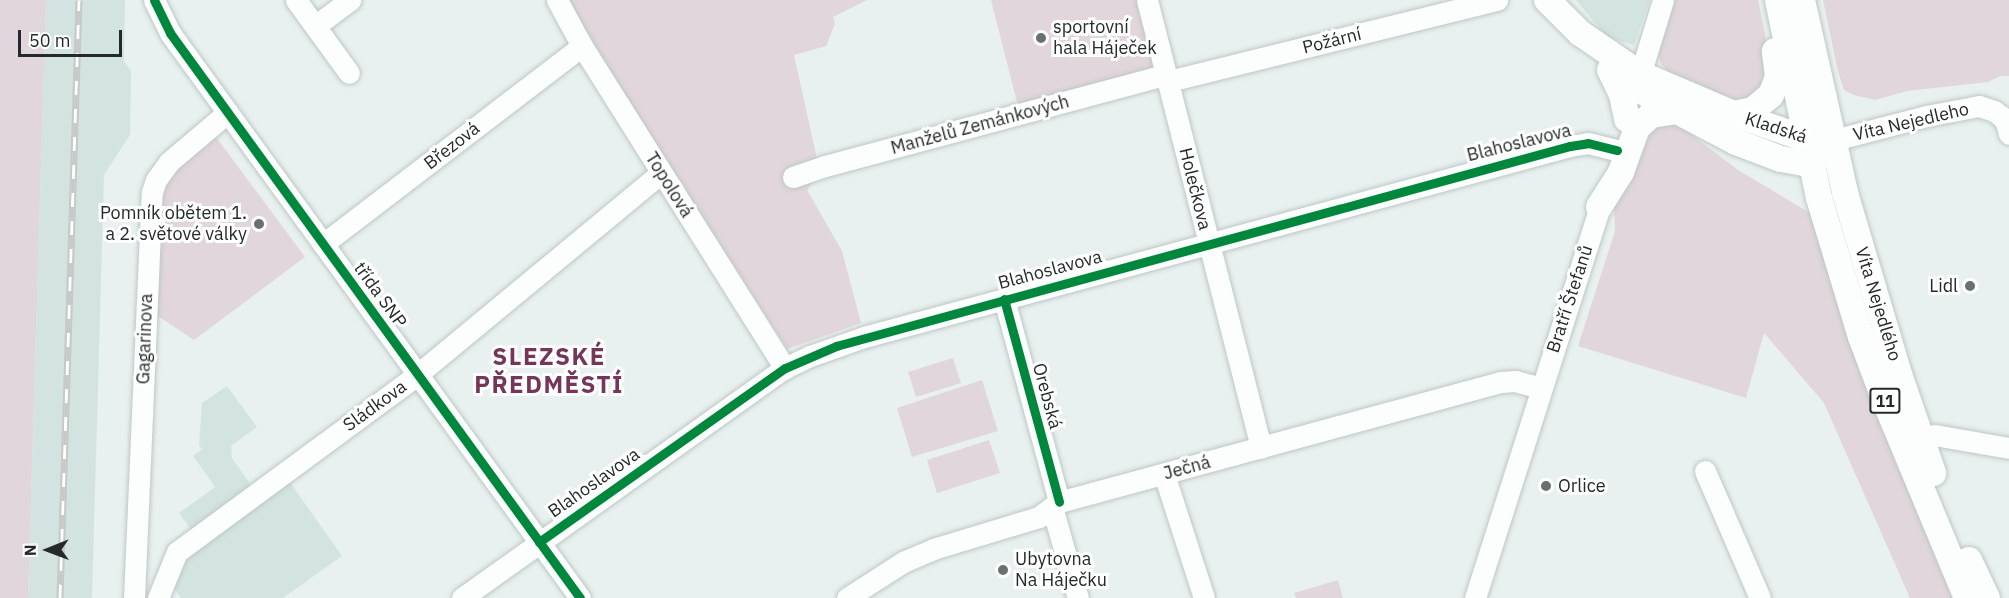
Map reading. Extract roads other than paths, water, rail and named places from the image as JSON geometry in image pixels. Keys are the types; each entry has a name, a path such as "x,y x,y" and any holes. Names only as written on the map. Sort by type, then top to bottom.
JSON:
{"main road":[{"name":"Kladská","path":"1547,0 1580,33 1676,111 1736,142 1796,163 1809,150 1834,140"},
{"path":"1734,114 1759,106 1771,94 1777,82 1779,71 1767,0"},
{"path":"1778,0 1809,150"},
{"name":"11","path":"1802,0 1834,140"},
{"name":"Kladská","path":"1580,33 1610,70 1781,130 1809,150"},
{"path":"1610,70 1622,95 1627,119"},
{"path":"1599,207 1621,172 1637,128 1651,115 1676,111"},
{"name":"Víta Nejedlého","path":"1834,140 1845,193 1919,437 1987,598"},
{"name":"Víta Nejedlého","path":"1809,150 1819,198 1864,347 1967,598"}],"street":[{"path":"296,0 349,73"},
{"path":"315,26 350,0"},
{"name":"Topolová","path":"557,0 582,46 785,368"},
{"name":"Holečkova","path":"1147,0 1261,448"},
{"name":"Požární","path":"1167,79 1177,79 1497,0"},
{"name":"Bratří Štefanů","path":"1475,598 1663,0"},
{"name":"třída SNP","path":"156,5 170,33 580,598"},
{"name":"Březová","path":"323,244 582,46"},
{"name":"Manželů Zemánkových","path":"793,177 825,166 1158,77 1167,79"},
{"name":"Víta Nejedleho","path":"1834,140 1926,116 1979,106 2001,116 2006,122 2009,134"},
{"name":"Gagarinova","path":"134,598 152,192 156,180 169,162 228,112"},
{"name":"Blahoslavova","path":"462,598 785,368 836,346 1570,146 1588,144 1617,150"},
{"name":"Sládkova","path":"158,598 177,552 418,374 661,173"},
{"name":"Orebská","path":"1004,299 1078,598"},
{"name":"Ječná","path":"847,598 903,562 933,549 1039,517 1056,505 1501,382 1515,381 1541,388"},
{"path":"1935,435 2009,448"},
{"path":"1705,471 1760,598"},
{"path":"1164,474 1204,598"}],"railway":[{"path":"60,598 79,0"}],"place":[{"name":"sportovní hala Háječek","path":"1041,38"},
{"name":"Pomník obětem 1. a 2. světové války","path":"259,224"},
{"name":"Lidl","path":"1970,286"},
{"name":"Orlice","path":"1546,486"},
{"name":"Ubytovna Na Háječku","path":"1003,570"}],"district":[{"name":"SLEZSKÉ PŘEDMĚSTÍ","path":"549,371"}]}
